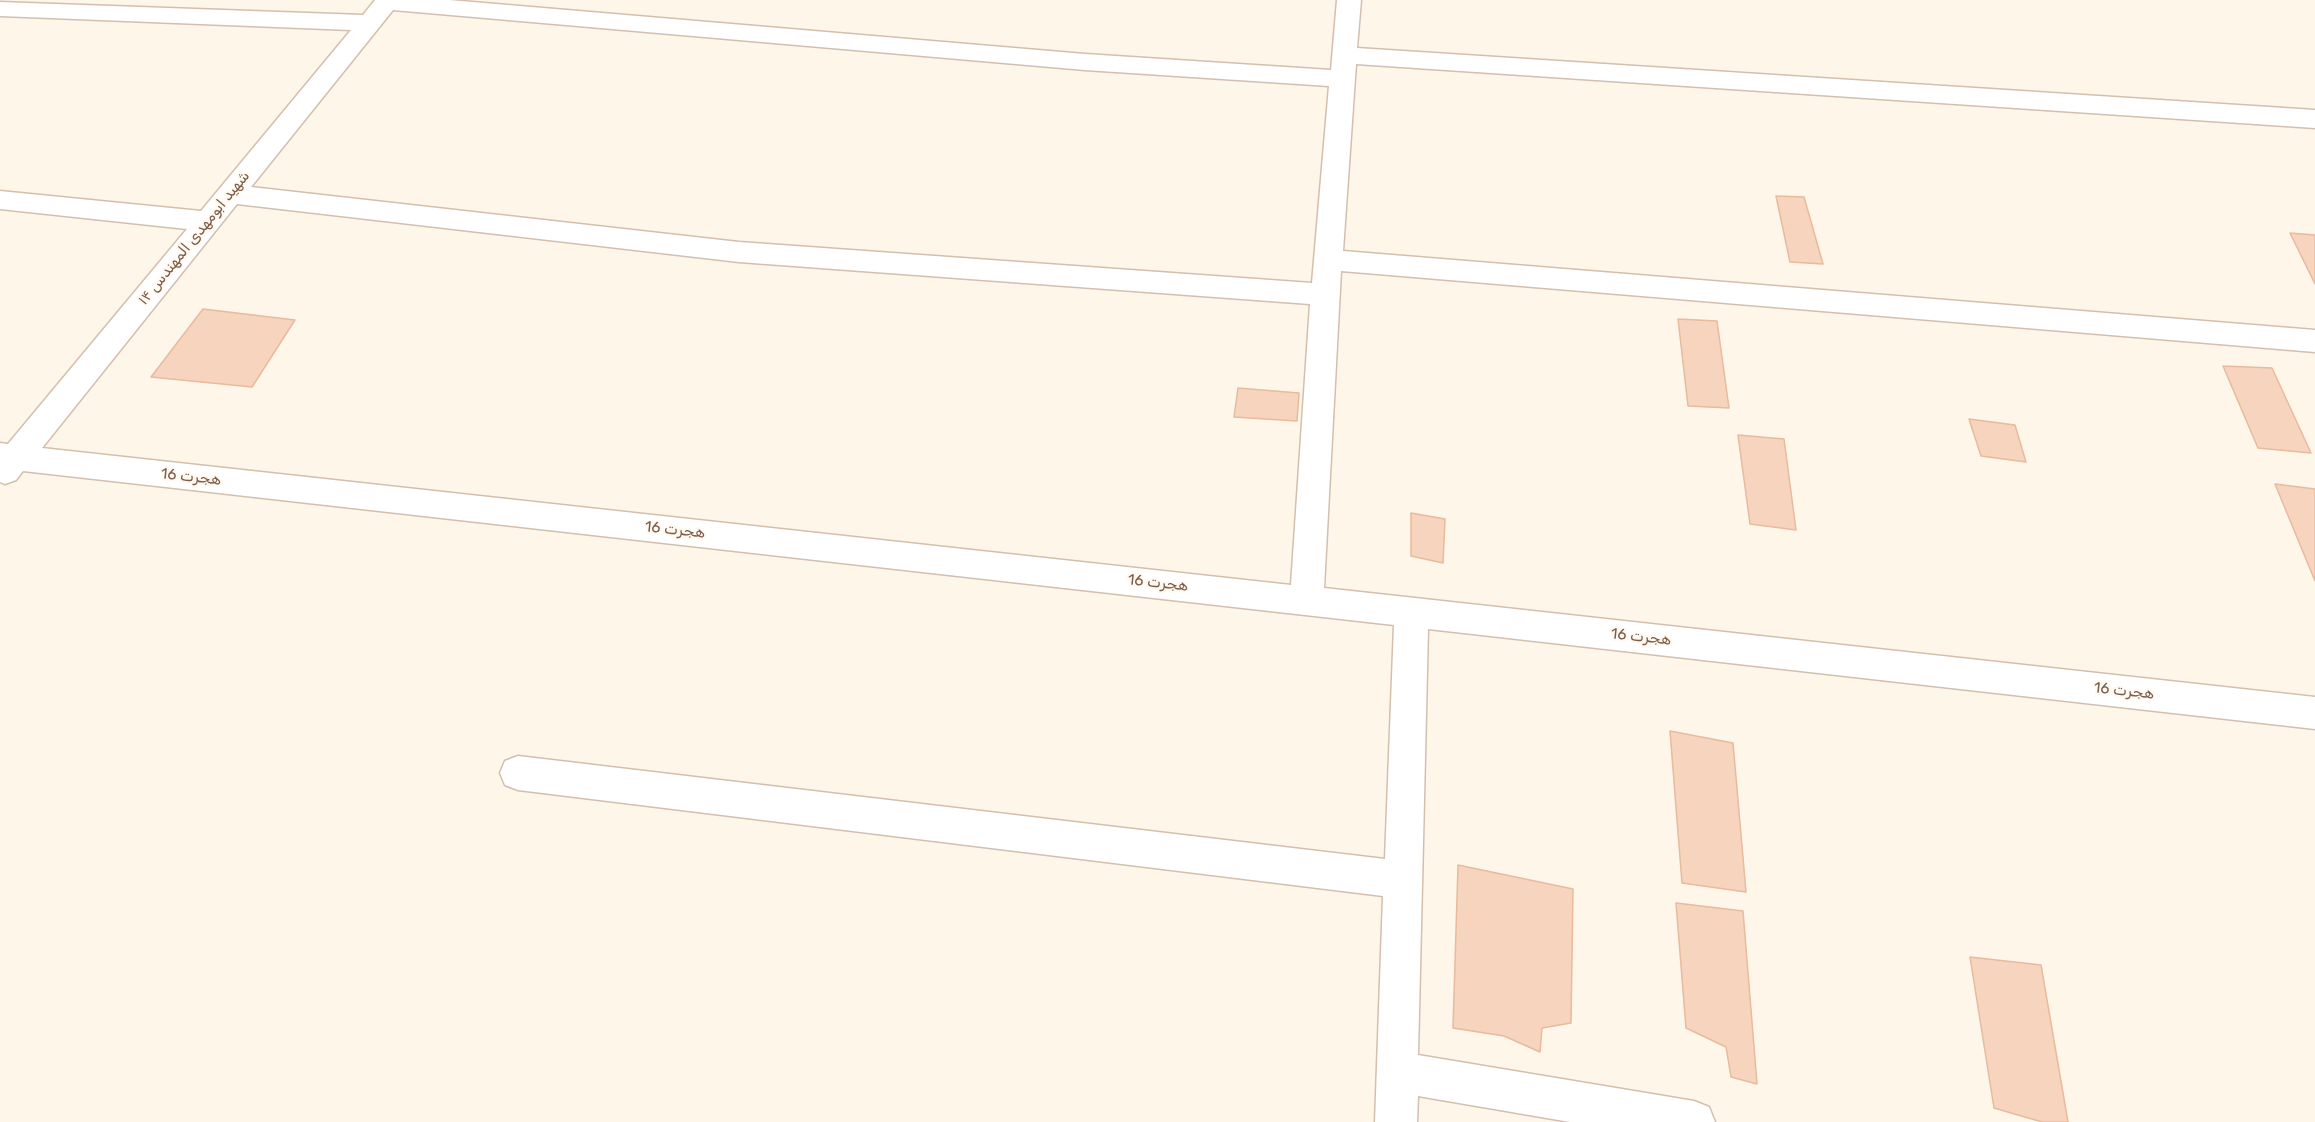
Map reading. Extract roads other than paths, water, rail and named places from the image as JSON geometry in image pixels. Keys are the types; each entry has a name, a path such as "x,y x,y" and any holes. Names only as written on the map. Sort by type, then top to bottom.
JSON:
{"street":[{"path":"1307,599 1325,295 1349,0"},
{"path":"0,9 381,8 1085,62 1343,67 2315,119"},
{"name":"شهید ابومهدی المهندس ۱۴","path":"5,463 208,221 381,8"},
{"path":"230,194 739,252 1325,295"},
{"path":"0,200 208,221"},
{"path":"1328,260 2315,341"},
{"name":"هجرت 16","path":"5,463 1307,599 2315,713"},
{"path":"1396,1122 1411,611"},
{"path":"518,772 1403,879"},
{"path":"1397,1072 1694,1122"}]}
